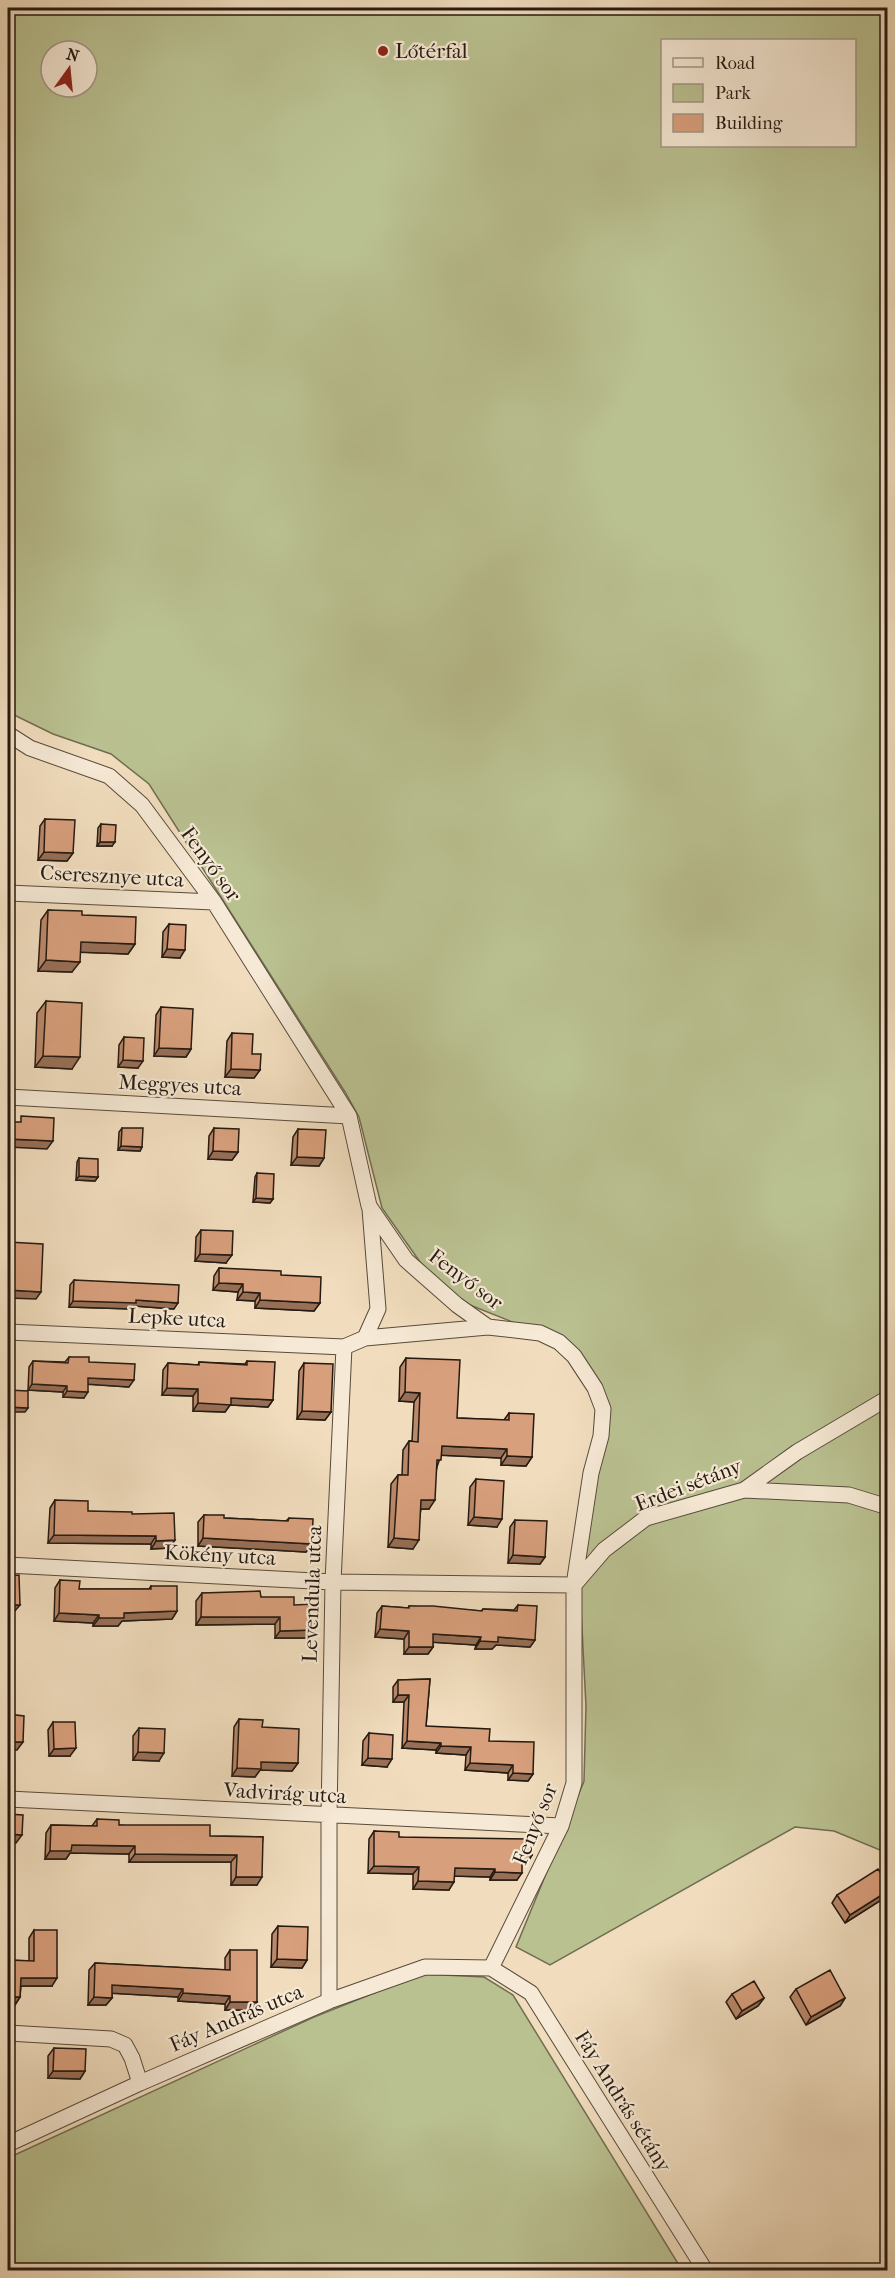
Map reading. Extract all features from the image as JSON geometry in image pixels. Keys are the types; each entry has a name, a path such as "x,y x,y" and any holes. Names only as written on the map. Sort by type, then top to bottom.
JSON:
{"street":[{"name":"Fenyő sor","path":"8,734 30,748 109,776 142,805 214,902 349,1116 369,1206 406,1260 457,1305 488,1327 540,1333 559,1342 574,1356 596,1388 603,1409 601,1436 591,1473 574,1585 574,1783 561,1826 491,1968"},
{"name":"Cseresznye utca","path":"8,893 214,902"},
{"name":"Meggyes utca","path":"8,1097 349,1116"},
{"path":"365,1338 378,1309 369,1206"},
{"path":"344,1347 365,1338 488,1327"},
{"name":"Lepke utca","path":"8,1332 344,1347"},
{"name":"Levendula utca","path":"329,2001 333,1582 344,1347"},
{"name":"Erdei sétány","path":"574,1585 604,1550 646,1518 744,1490 797,1452 888,1398"},
{"path":"744,1490 849,1495 888,1507"},
{"name":"Kökény utca","path":"8,1565 333,1582 574,1585"},
{"name":"Vadvirág utca","path":"8,1799 561,1826"},
{"name":"Fáy András utca","path":"8,2144 140,2083 329,2001 425,1967 491,1968"},
{"name":"Fáy András sétány","path":"491,1968 531,1993 705,2271"},
{"path":"8,2033 111,2039 125,2045 140,2083"}],"green space":[{"path":"8,8 887,8 887,1853 834,1831 795,1827 550,1965 516,1947 584,1781 586,1706 578,1552 598,1410 578,1362 540,1333 455,1299 420,1262 382,1208 359,1117 345,1092 149,784 111,754 53,734 8,712"},
{"path":"422,1974 484,1977 513,1995 682,2270 8,2270 8,2158 314,2017"}],"building":[{"path":"8,743 14,751 12,760 8,762"},
{"path":"45,819 75,820 73,853 44,852"},
{"path":"101,824 116,825 115,842 100,842"},
{"path":"48,910 82,911 82,915 136,917 135,944 81,942 80,962 46,960"},
{"path":"169,924 186,925 185,950 167,949"},
{"path":"46,1001 82,1003 80,1057 43,1056"},
{"path":"161,1007 193,1009 191,1049 159,1048"},
{"path":"232,1033 253,1034 252,1054 261,1054 260,1070 231,1069"},
{"path":"8,1034 11,1034 10,1058 8,1058"},
{"path":"124,1037 144,1038 143,1061 123,1060"},
{"path":"21,1116 54,1118 53,1141 8,1139 8,1122 21,1122"},
{"path":"122,1128 143,1128 142,1147 121,1146"},
{"path":"214,1128 239,1129 238,1152 213,1151"},
{"path":"298,1129 326,1130 324,1158 297,1157"},
{"path":"79,1158 98,1159 98,1177 79,1176"},
{"path":"257,1173 274,1174 273,1199 256,1198"},
{"path":"201,1230 233,1231 232,1255 200,1254"},
{"path":"8,1242 43,1244 41,1292 8,1290"},
{"path":"219,1268 281,1271 281,1275 321,1277 320,1303 260,1300 260,1293 243,1292 243,1284 219,1283"},
{"path":"74,1280 179,1285 178,1303 136,1300 136,1303 73,1301"},
{"path":"69,1357 89,1357 89,1362 135,1364 134,1380 88,1378 88,1392 67,1391 67,1386 32,1384 33,1361 68,1363"},
{"path":"406,1358 460,1360 457,1418 509,1420 509,1413 534,1414 532,1457 507,1456 507,1449 442,1446 441,1460 437,1460 435,1500 421,1500 419,1540 394,1538 398,1475 408,1475 409,1441 418,1442 420,1393 405,1392"},
{"path":"247,1361 275,1362 273,1400 231,1398 231,1405 198,1403 198,1389 167,1388 168,1363 247,1365"},
{"path":"304,1363 333,1364 331,1412 302,1411"},
{"path":"8,1390 28,1391 28,1408 8,1407"},
{"path":"476,1479 504,1481 502,1519 474,1517"},
{"path":"55,1500 88,1501 88,1511 132,1512 132,1514 174,1513 175,1540 156,1541 156,1536 54,1535"},
{"path":"204,1515 288,1521 289,1518 313,1519 312,1544 203,1538"},
{"path":"515,1520 547,1521 545,1557 513,1555"},
{"path":"19,1575 20,1605 8,1605 8,1576"},
{"path":"60,1580 80,1581 79,1589 151,1589 151,1586 177,1586 177,1611 124,1613 124,1618 99,1618 99,1615 59,1613"},
{"path":"260,1591 261,1597 294,1597 294,1605 315,1604 315,1630 280,1631 280,1617 201,1617 202,1593"},
{"path":"518,1605 537,1606 535,1640 498,1637 498,1642 480,1641 481,1637 433,1634 433,1647 409,1647 409,1631 380,1629 382,1606 409,1608 409,1606 433,1606 482,1611 483,1609 517,1611"},
{"path":"430,1679 426,1726 490,1729 489,1741 534,1742 533,1774 513,1773 513,1765 470,1763 471,1747 441,1746 441,1743 407,1741 409,1695 398,1695 398,1680"},
{"path":"8,1714 24,1716 23,1742 8,1742"},
{"path":"239,1719 263,1720 262,1727 299,1729 298,1763 261,1762 261,1769 237,1768"},
{"path":"53,1722 75,1722 76,1748 54,1749"},
{"path":"139,1728 165,1729 164,1753 138,1752"},
{"path":"369,1733 393,1735 392,1759 368,1758"},
{"path":"8,1814 23,1815 22,1835 8,1834"},
{"path":"97,1819 119,1820 119,1825 210,1825 210,1836 263,1837 262,1877 236,1877 237,1855 135,1854 135,1846 72,1845 71,1851 50,1851 51,1825 97,1826"},
{"path":"374,1831 399,1832 399,1837 532,1839 532,1855 522,1855 522,1873 495,1872 495,1869 455,1868 454,1882 418,1881 419,1867 374,1866"},
{"path":"878,1869 888,1883 888,1891 850,1915 837,1895"},
{"path":"278,1926 308,1927 307,1960 277,1959"},
{"path":"34,1930 57,1930 57,1978 21,1978 20,1997 8,1997 8,1960 34,1961"},
{"path":"230,1950 257,1950 257,2002 230,2002 230,1996 183,1993 183,1989 112,1985 112,1998 94,1997 95,1963 230,1970"},
{"path":"830,1970 845,1998 811,2017 796,1989"},
{"path":"754,1981 764,1998 742,2011 732,1994"},
{"path":"54,2048 86,2049 85,2071 53,2071"}],"place":[{"name":"Lőtérfal","path":"383,51"}]}
